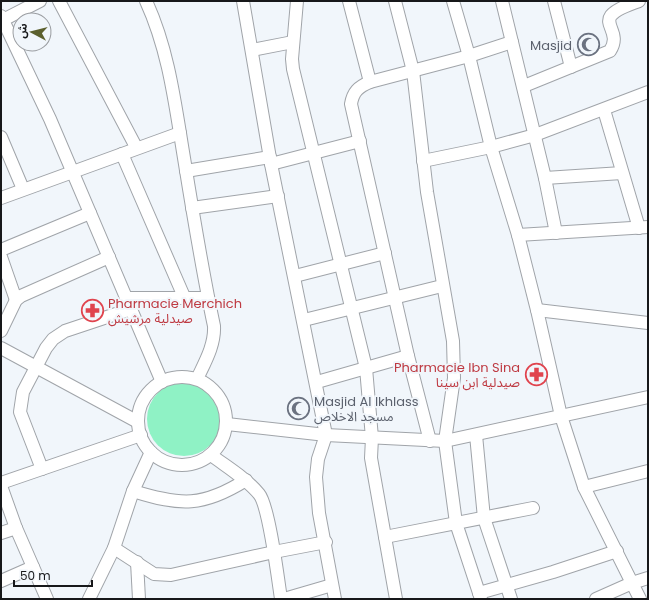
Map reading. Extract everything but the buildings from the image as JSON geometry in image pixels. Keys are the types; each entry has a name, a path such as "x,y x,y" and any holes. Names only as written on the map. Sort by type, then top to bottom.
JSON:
{"street":[{"path":"40,1 2,19 50,119 162,382"},
{"path":"59,1 136,147"},
{"path":"243,1 271,160 317,382 326,436 318,459 316,477 320,513 335,599"},
{"path":"297,1 293,42 294,69 366,368 372,438 371,458 396,599"},
{"path":"349,1 370,82"},
{"path":"395,1 413,71 423,161 442,286 453,342 455,366 445,441 456,523 480,596 506,584 553,572 617,551"},
{"path":"453,1 469,56 491,147 518,235 561,416 584,487 640,599"},
{"path":"502,1 524,86 556,233"},
{"path":"554,1 571,66"},
{"path":"524,86 610,51 613,46 613,40 609,18 618,4 639,1"},
{"path":"150,2 167,62 214,334 210,350 197,378"},
{"path":"252,50 293,42"},
{"path":"430,441 408,356 351,104 353,96 358,88 370,82 469,56 512,42"},
{"path":"423,161 491,147 535,135 648,92"},
{"path":"518,235 644,227 622,173 604,110"},
{"path":"1,198 122,154 136,147 180,133"},
{"path":"1,137 23,189"},
{"path":"186,171 314,153 360,141"},
{"path":"122,154 185,299"},
{"path":"545,178 622,173"},
{"path":"192,208 278,196"},
{"path":"1,250 90,213"},
{"path":"295,276 385,253"},
{"path":"1,257 16,300"},
{"path":"1,331 16,300 27,293 109,257"},
{"path":"304,320 442,286"},
{"path":"42,469 20,412 23,392 46,348 53,339 66,331 129,304 208,298"},
{"path":"537,310 648,323"},
{"path":"1,348 138,422"},
{"path":"317,382 408,356"},
{"path":"184,376 197,378 213,389 224,405 227,424 222,441 211,455 199,462 180,465 161,460 151,452 141,435 138,422 142,403 149,392 162,382 171,378 184,376"},
{"path":"227,424 326,436 445,441 648,397"},
{"path":"1,483 141,435"},
{"path":"476,435 484,518 510,599"},
{"path":"89,599 114,548 133,492 151,452"},
{"path":"211,455 246,480 260,495 274,552 282,599 332,585"},
{"path":"584,487 648,471"},
{"path":"133,492 171,501 195,502 213,498 246,480"},
{"path":"1,486 16,528 47,599"},
{"path":"385,537 533,508"},
{"path":"1,533 16,528"},
{"path":"114,548 154,574 171,575 326,542"},
{"path":"137,562 139,599"},
{"path":"1,581 33,567"},
{"path":"600,598 632,583 648,578"}],"green space":[{"path":"177,382 191,382 205,388 215,398 221,412 219,433 215,440 205,450 191,456 177,456 163,450 153,440 147,426 147,412 153,398 163,388"}],"place":[{"name":"Masjid","path":"588,45"},
{"name":"Pharmacie Merchich صيدلية مرشيش","path":"93,310"},
{"name":"Pharmacie Ibn Sina صيدلية ابن سينا","path":"536,374"},
{"name":"Masjid Al Ikhlass مسجد الاخلاص","path":"298,408"}]}
